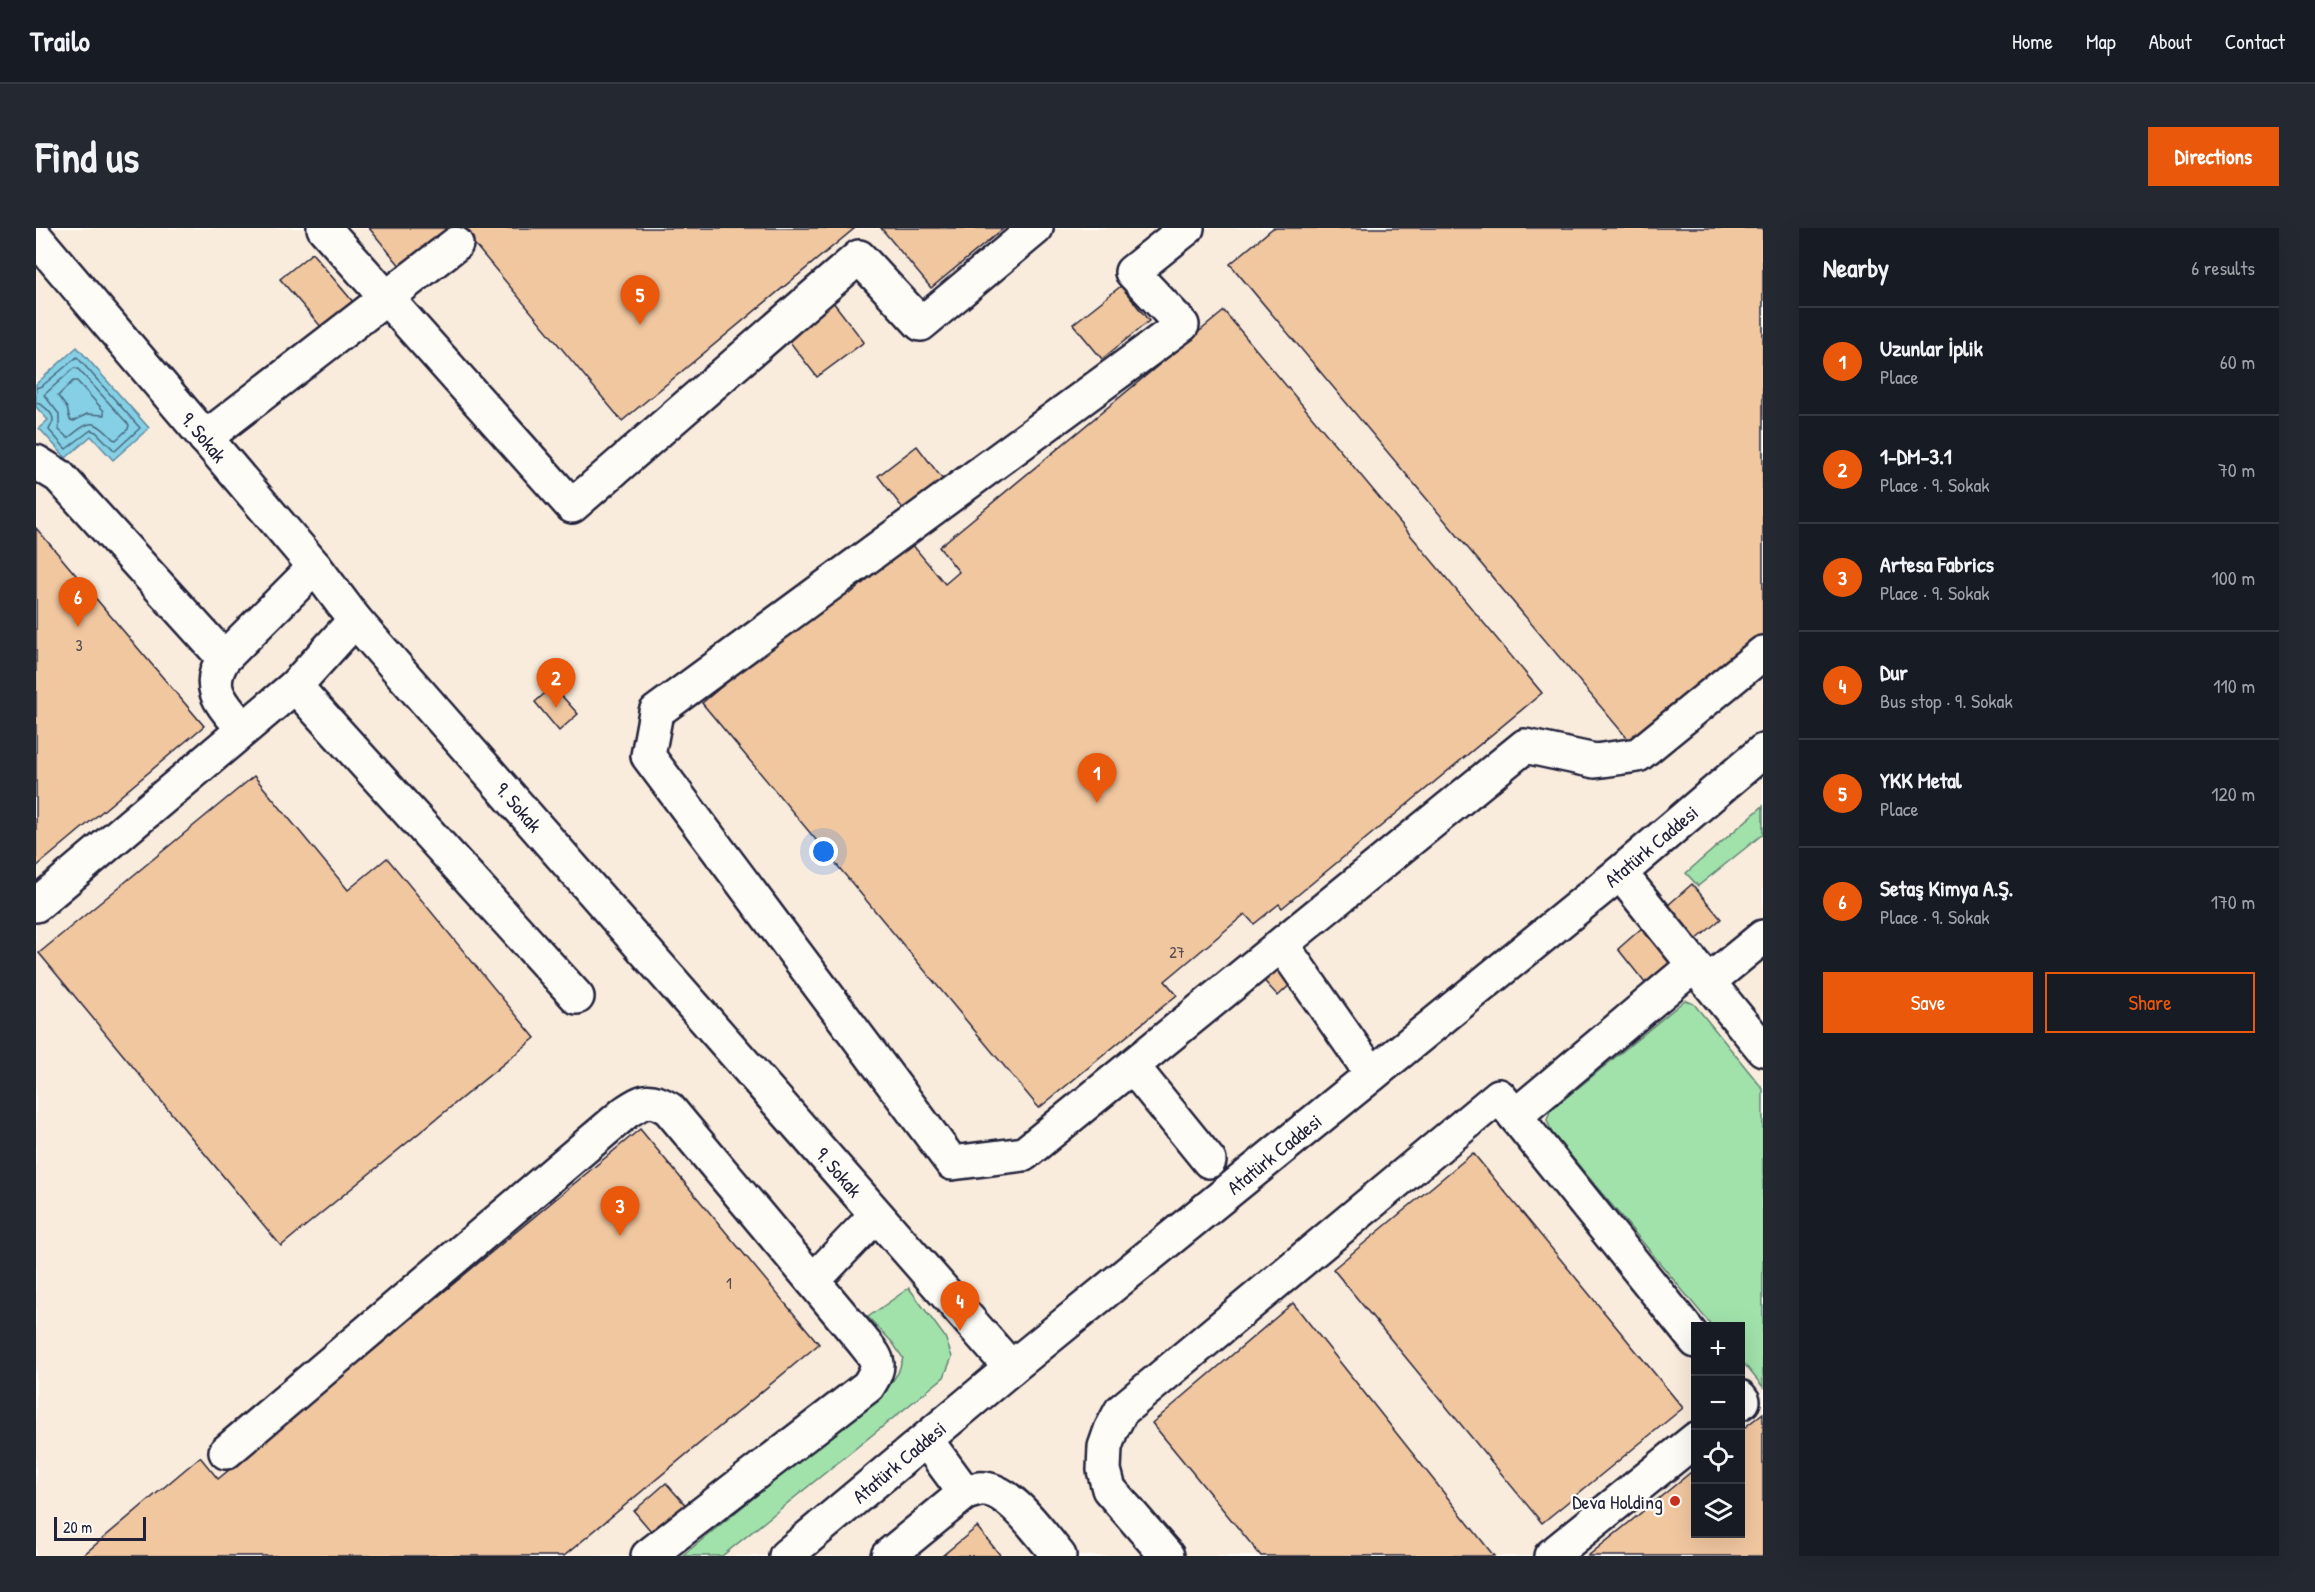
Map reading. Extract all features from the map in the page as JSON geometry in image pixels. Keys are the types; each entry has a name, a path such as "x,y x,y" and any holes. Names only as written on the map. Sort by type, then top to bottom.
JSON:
{"street":[{"path":"324,228 572,506 859,257 921,324 1036,228"},
{"path":"1187,228 1132,272 1182,326 656,712 648,756 952,1162 1024,1154 1525,746 1595,761 1638,755 1763,653"},
{"name":"9. Sokak","path":"36,238 315,567 355,620 1011,1368"},
{"path":"205,438 456,244"},
{"path":"36,462 59,477 224,658"},
{"path":"243,729 217,694 213,682 216,670 224,658 315,567"},
{"path":"36,905 295,686 355,620"},
{"path":"295,686 577,997"},
{"name":"Atatürk Caddesi","path":"786,1556 1011,1368 1620,873 1763,751"},
{"path":"1620,873 1763,1048"},
{"path":"1515,1116 1685,973 1704,977 1763,937"},
{"path":"1282,945 1372,1074"},
{"path":"1132,1066 1209,1161"},
{"path":"1167,1556 1109,1489 1104,1470 1106,1447 1111,1430 1121,1411 1499,1096 1691,1336"},
{"path":"226,1452 626,1112 643,1101 657,1102 669,1109 876,1358 877,1372 868,1386 648,1556"},
{"path":"813,1281 876,1215"},
{"path":"926,1440 965,1493"},
{"path":"1551,1556 1691,1442"},
{"path":"888,1556 965,1493 980,1489 1008,1498 1059,1556"}],"shaded area":[{"path":"36,228 1763,228 1763,1556 36,1556"}],"green space":[{"path":"1763,806 1763,834 1698,886 1686,873"},
{"path":"1685,1000 1694,1004 1763,1089 1763,1387 1745,1365 1745,1322 1709,1322 1552,1133 1547,1120 1550,1111"},
{"path":"909,1288 945,1337 952,1357 944,1377 722,1556 682,1556 887,1389 898,1373 903,1358 892,1342 868,1317"}],"water":[{"path":"77,347 149,428 113,460 91,436 66,458 39,428 48,420 36,407 36,384"}],"building":[{"path":"369,228 448,228 401,267"},
{"path":"461,228 855,228 622,421"},
{"path":"881,228 1004,228 931,288"},
{"path":"1273,228 1763,228 1763,635 1632,744 1230,264"},
{"path":"312,253 354,303 323,329 280,279"},
{"path":"1121,286 1149,321 1102,359 1073,324"},
{"path":"833,302 864,342 817,377 786,337"},
{"path":"1224,311 1542,693 1282,908 1279,904 1254,924 1245,914 1165,981 1177,995 1039,1108 702,703 843,585 850,594 911,543 945,584 959,572 939,547"},
{"path":"917,446 944,481 904,510 878,476"},
{"path":"36,528 204,726 36,867"},
{"path":"553,686 578,714 559,731 535,702"},
{"path":"254,776 348,890 387,858 535,1038 281,1246 39,953"},
{"path":"1692,884 1721,919 1645,983 1618,949"},
{"path":"1276,958 1296,979 1278,996 1258,974"},
{"path":"640,1129 819,1344 564,1556 82,1556 200,1457 218,1479"},
{"path":"1473,1153 1683,1408 1542,1523 1333,1269"},
{"path":"1293,1303 1494,1556 1261,1556 1152,1423"},
{"name":"Deva Holding","path":"1763,1413 1763,1556 1588,1556 1691,1472 1691,1538 1745,1538 1745,1427"},
{"path":"666,1483 689,1509 656,1537 634,1511"},
{"path":"977,1527 1001,1556 942,1556"}],"place":[{"name":"YKK Metal","path":"640,325"},
{"name":"Setaş Kimya A.Ş.","path":"78,627"},
{"name":"1-DM-3.1","path":"556,708"},
{"name":"Uzunlar İplik","path":"1097,803"},
{"name":"Artesa Fabrics","path":"620,1236"},
{"name":"Dur","path":"960,1331"},
{"name":"Deva Holding","path":"1675,1501"}]}
